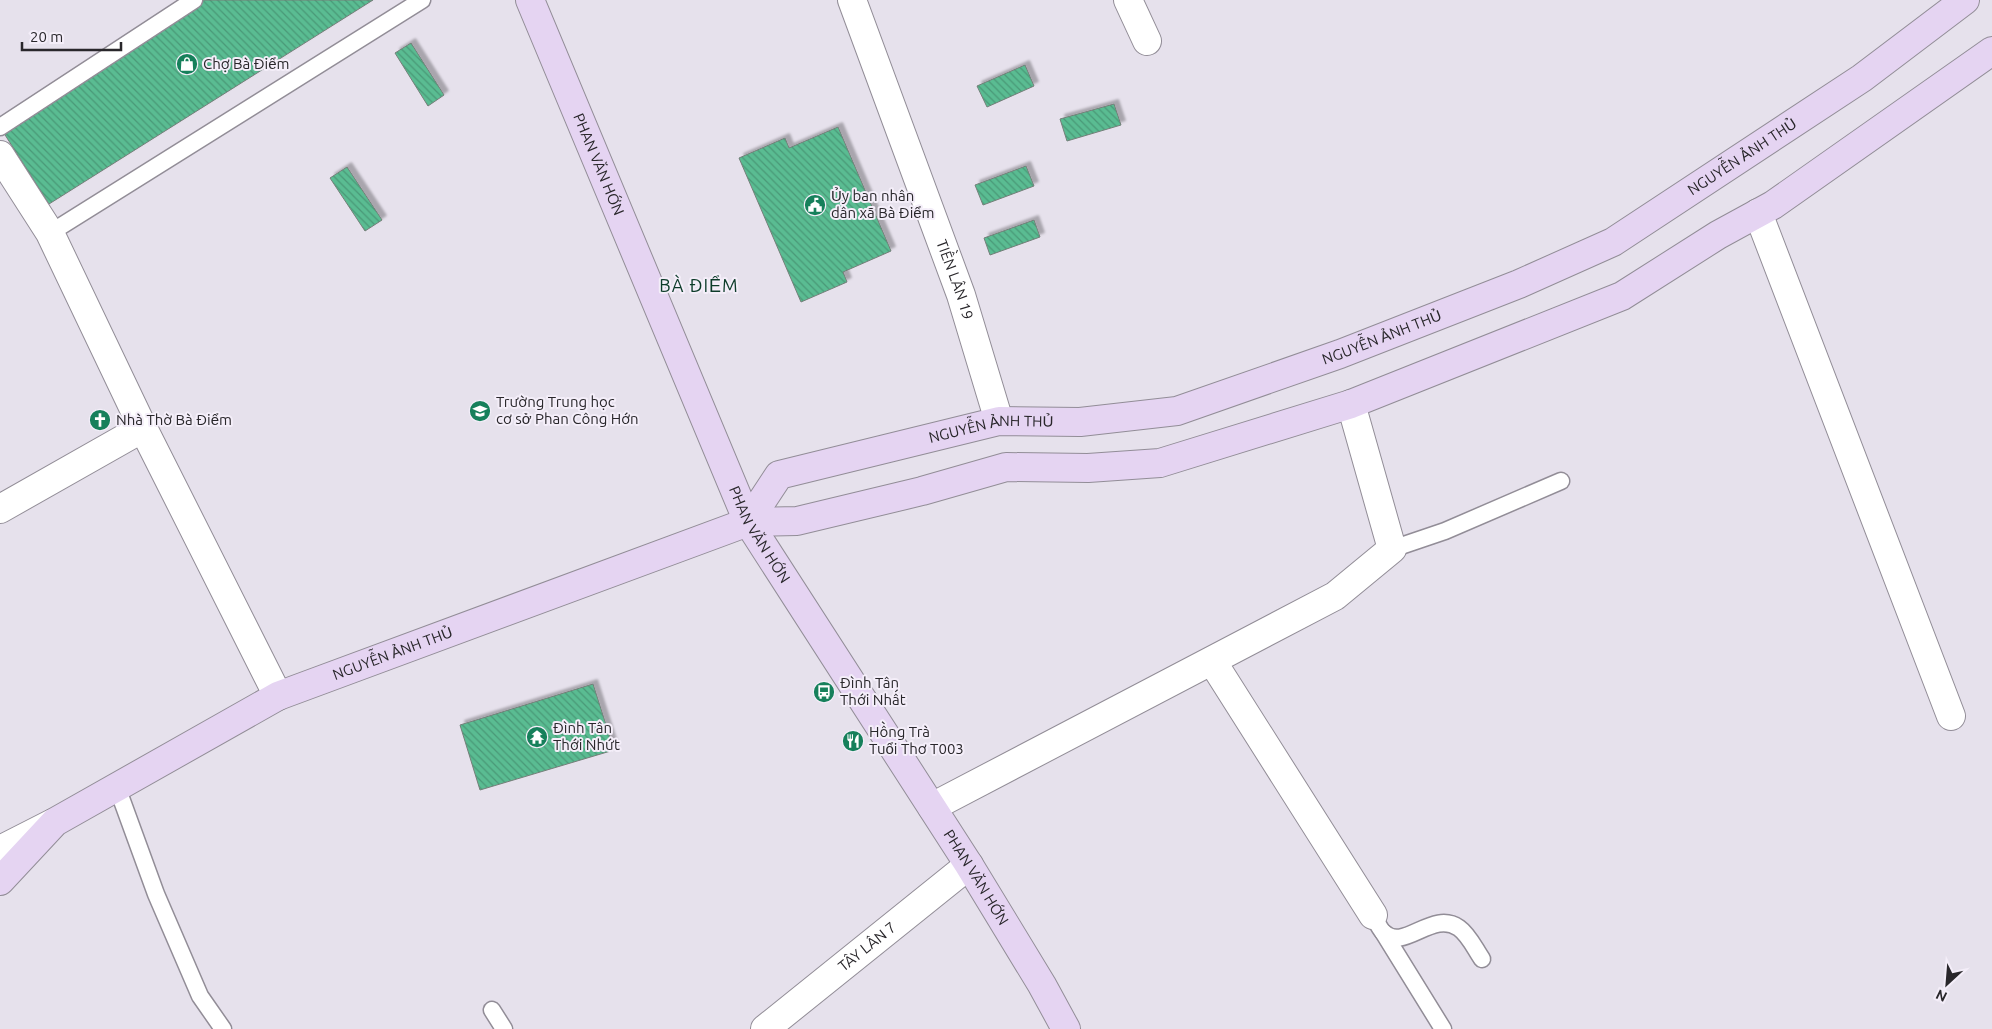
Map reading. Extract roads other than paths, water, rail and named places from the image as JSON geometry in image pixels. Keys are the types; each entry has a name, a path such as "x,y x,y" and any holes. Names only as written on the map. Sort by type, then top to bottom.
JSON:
{"main road":[{"name":"PHAN VĂN HỚN","path":"530,0 714,436 748,522 969,865 1042,985 1066,1029"},
{"name":"NGUYỄN ẢNH THỦ","path":"748,522 779,475 999,421 1080,422 1177,411 1340,354 1518,284 1613,242 1862,78 1965,0"},
{"name":"NGUYỄN ẢNH THỦ","path":"0,881 55,822 278,696 748,522 798,521 922,491 1006,467 1088,468 1160,463 1351,404 1622,296 1718,235 1772,205 1992,51"}],"street":[{"name":"TIỀN LÂN 19","path":"852,0 961,295 999,421"},
{"path":"1128,0 1147,42"},
{"path":"0,154 50,233 143,428 278,696"},
{"path":"1758,213 1951,716"},
{"path":"932,807 1335,596 1392,549 1351,404"},
{"path":"0,509 143,428"},
{"path":"1212,661 1378,924"},
{"name":"NGUYỄN ẢNH THỦ","path":"0,850 55,822"},
{"name":"TÂY LÂN 7","path":"765,1029 969,865"}],"lane":[{"path":"0,127 194,0"},
{"path":"50,233 422,0"},
{"path":"1392,549 1445,531 1561,481"},
{"path":"118,787 156,894 200,996 223,1029"},
{"path":"1378,924 1391,936 1401,938 1432,924 1443,922 1451,924 1464,932 1482,959"},
{"path":"1378,924 1443,1029"},
{"path":"492,1010 504,1029"}],"place":[{"name":"Chợ Bà Điểm","path":"187,64"},
{"name":"Ủy ban nhân dân xã Bà Điểm","path":"815,205"},
{"name":"Trường Trung học cơ sở Phan Công Hớn","path":"480,411"},
{"name":"Nhà Thờ Bà Điểm","path":"100,420"},
{"name":"Đình Tân Thới Nhất","path":"824,692"},
{"name":"Đình Tân Thới Nhứt","path":"537,737"},
{"name":"Hồng Trà Tuổi Thơ T003","path":"853,741"}],"district":[{"name":"BÀ ĐIỂM","path":"699,286"}]}
